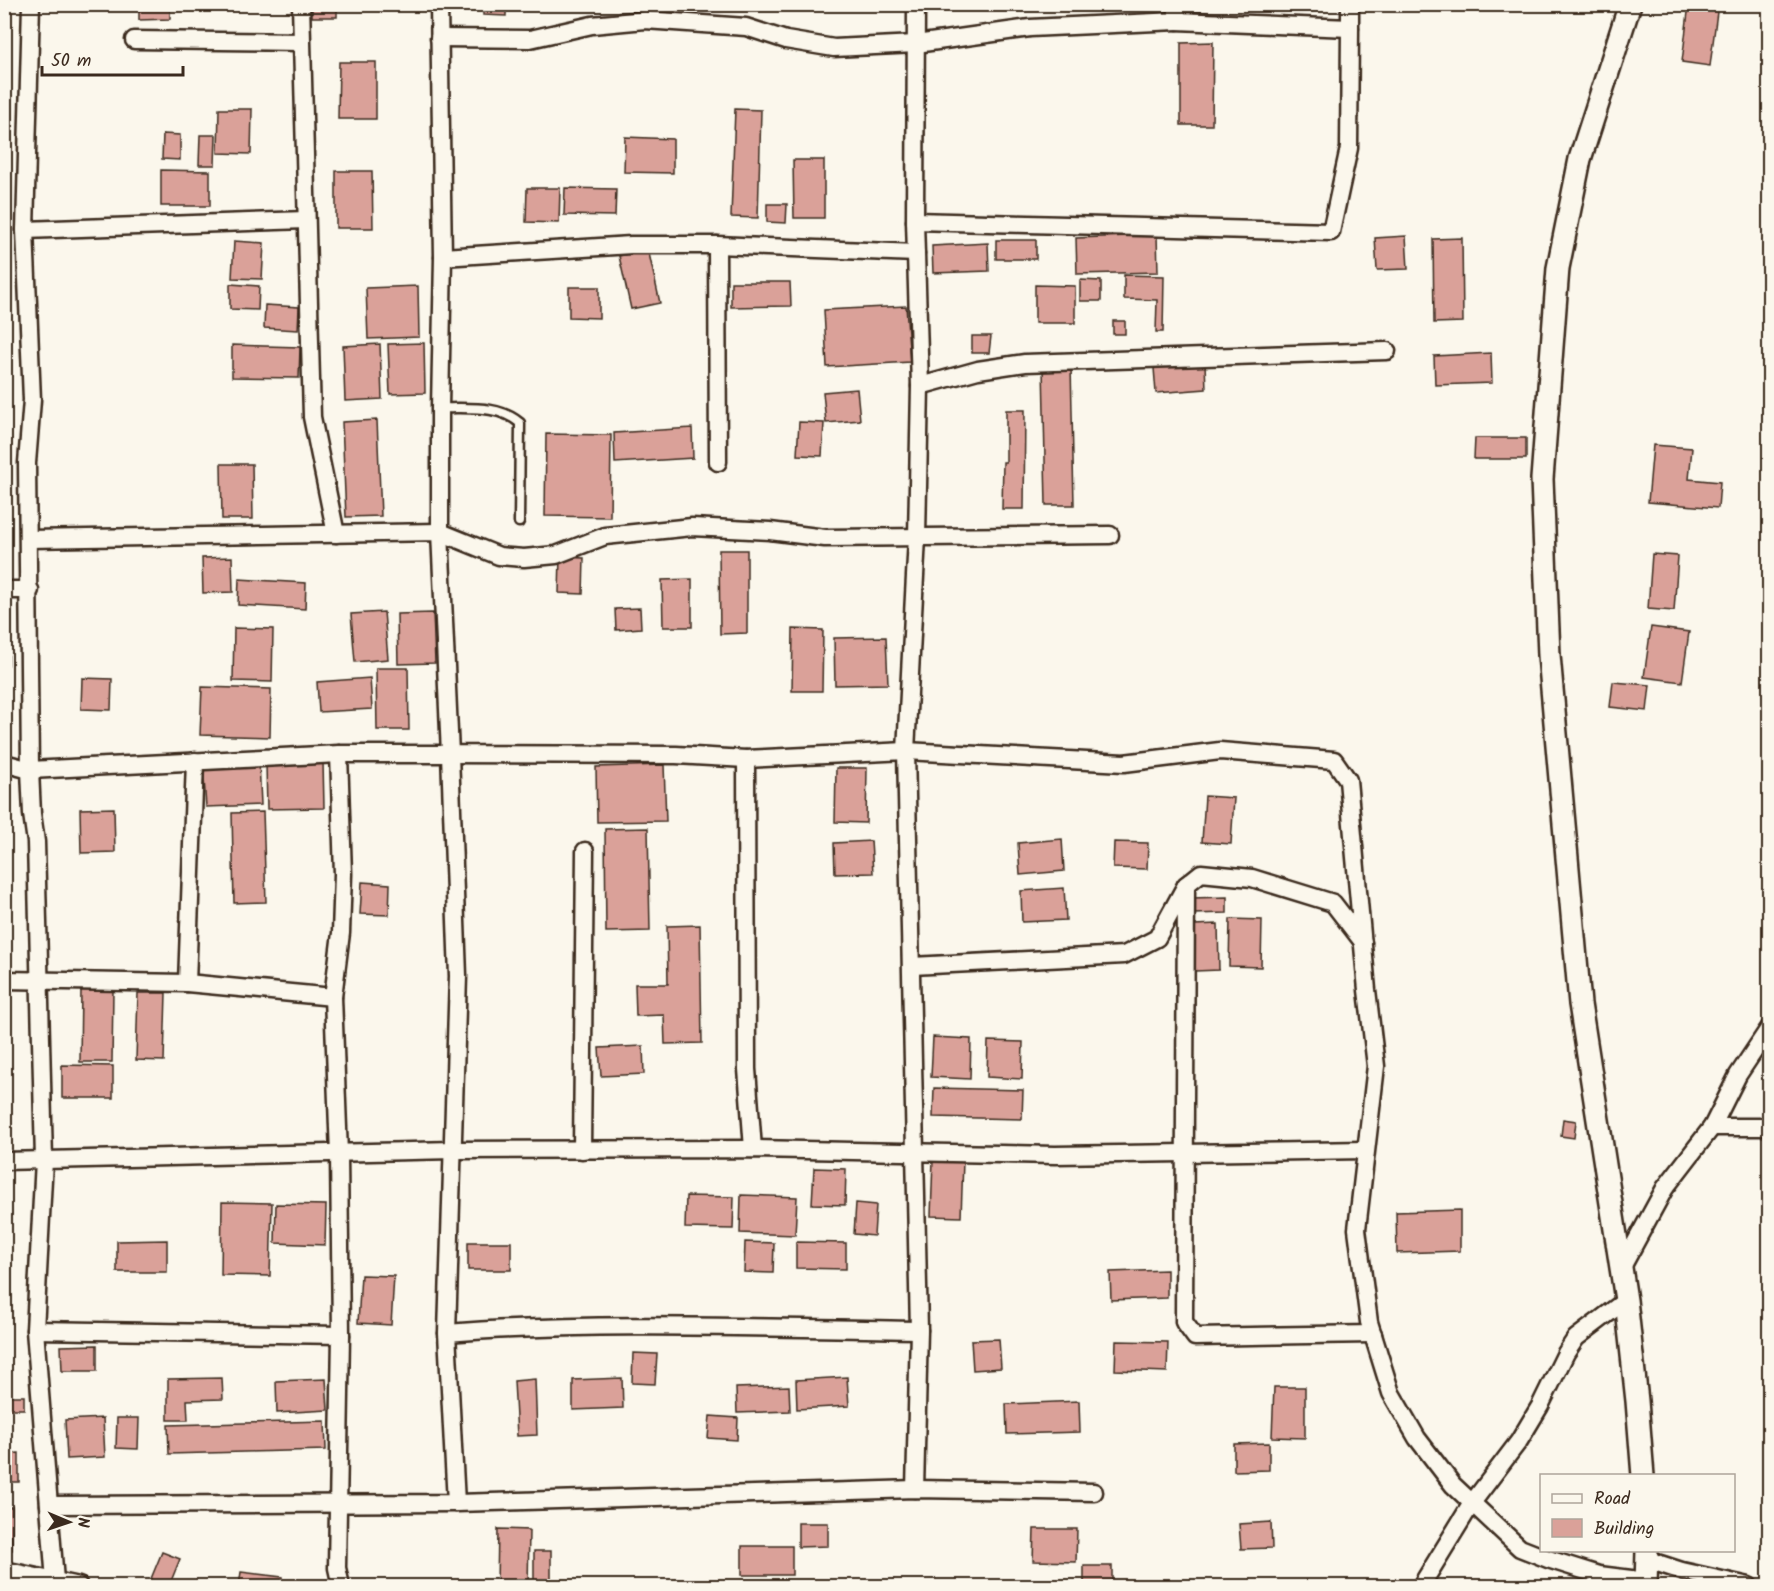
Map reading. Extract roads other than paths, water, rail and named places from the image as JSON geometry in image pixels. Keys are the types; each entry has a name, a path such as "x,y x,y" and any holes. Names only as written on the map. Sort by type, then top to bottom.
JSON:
{"street":[{"path":"31,4 25,230 32,400 27,463 30,770 36,842 44,1161 35,1330 55,1581"},
{"path":"301,4 312,417 336,534"},
{"path":"440,4 443,257 440,532 458,976 447,1333 456,1503"},
{"path":"915,4 915,221 920,386 917,537 906,751 919,1330 915,1490"},
{"path":"915,221 1331,232 1349,148 1350,4"},
{"path":"1630,4 1580,159 1558,268 1542,479 1549,655 1580,1004 1626,1300 1643,1474"},
{"path":"439,38 530,39 592,25 645,20 746,27 786,40 834,48 916,44 1030,28 1177,13 1350,28"},
{"path":"134,40 302,42"},
{"path":"25,230 306,220"},
{"path":"443,257 631,244 916,253"},
{"path":"717,245 718,462"},
{"path":"920,386 978,370 1025,363 1387,351"},
{"path":"29,539 440,532 499,556 524,558 556,555 605,536 692,527 770,531 825,538 1110,535"},
{"path":"4,590 30,590"},
{"path":"4,763 30,770 339,754 676,755 746,759 906,751 1124,763 1220,750 1334,760 1348,780 1376,1066 1357,1229 1369,1322 1391,1394 1418,1438 1453,1485 1520,1548 1599,1575 1646,1584 1647,1555 1682,1571 1749,1587"},
{"path":"339,754 343,874 341,933 333,997 339,1154 341,1335 337,1568 341,1587"},
{"path":"746,759 747,1069 753,1149"},
{"path":"187,983 195,761"},
{"path":"582,1150 585,851"},
{"path":"912,966 1124,955 1157,938 1186,885 1201,873 1252,878 1334,903 1363,942"},
{"path":"1186,885 1184,1322 1195,1337 1373,1334"},
{"path":"4,980 187,983 333,997"},
{"path":"1621,1269 1665,1188 1712,1127 1738,1075 1770,1027"},
{"path":"1712,1127 1770,1127"},
{"path":"4,1161 453,1150 753,1149 1055,1155 1365,1150"},
{"path":"1421,1587 1472,1503 1519,1441 1576,1338 1626,1300"},
{"path":"447,1333 507,1329 636,1327 919,1330"},
{"path":"35,1330 341,1335"},
{"path":"49,1505 456,1503 915,1490 1094,1492"},
{"path":"4,1570 79,1587"}],"lane":[{"path":"440,408 493,409 510,414 520,423 519,522"}]}
